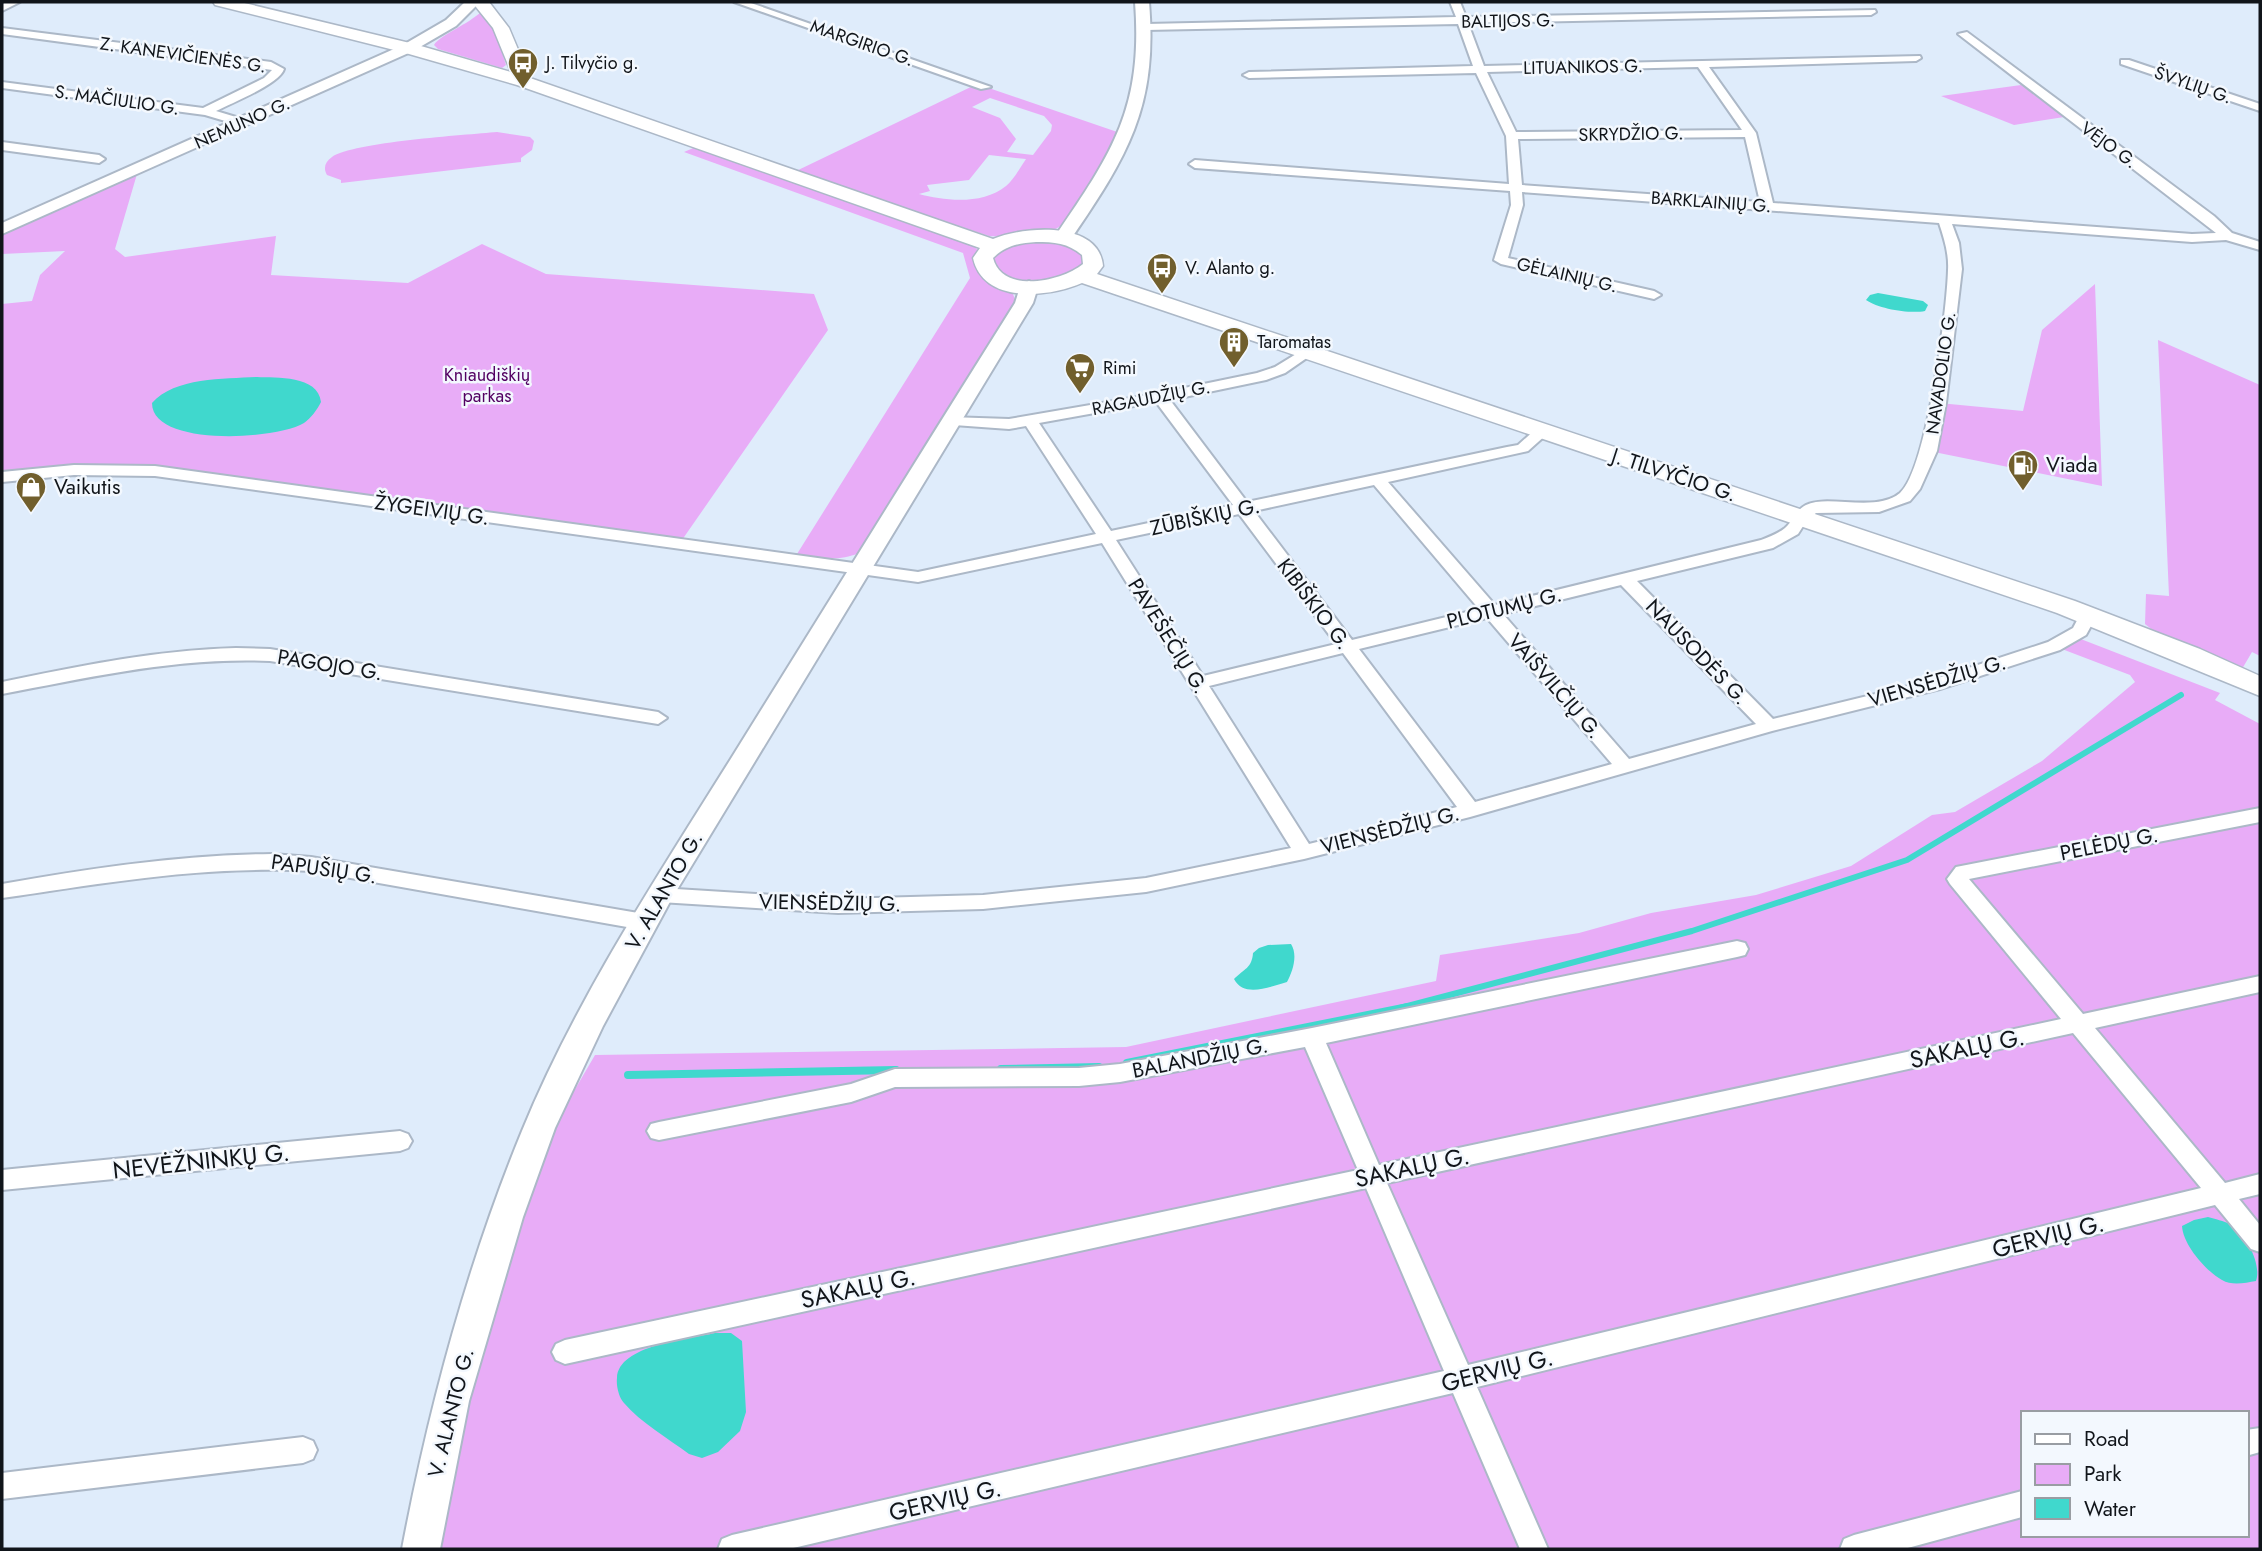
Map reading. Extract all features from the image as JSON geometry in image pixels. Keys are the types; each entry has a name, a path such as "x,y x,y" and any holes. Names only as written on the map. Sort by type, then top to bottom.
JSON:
{"main road":[{"path":"221,2 401,46 523,81 994,246"},
{"name":"NEMUNO G.","path":"2,220 401,46 457,2"},
{"name":"NEMUNO G.","path":"2,229 451,23 473,2"},
{"path":"480,2 493,13 501,26 523,81"},
{"path":"1063,238 1097,188 1131,122 1140,97 1145,74 1146,27 1142,2"},
{"path":"1026,236 1063,238 1081,244 1092,254 1093,266 1083,276 1059,285 1029,287 1002,282 985,271 983,258 994,246 1026,236"},
{"name":"J. TILVYČIO G.","path":"1083,276 2088,615 2190,655 2260,687"},
{"name":"V. ALANTO G.","path":"421,1549 451,1401 506,1217 539,1128 588,1026 660,895 762,726 954,420 1024,303 1029,287"}],"street":[{"path":"2,8 15,2"},
{"name":"MARGIRIO G.","path":"739,2 985,87"},
{"name":"GĖLAINIŲ G.","path":"1455,2 1465,22 1480,69 1512,136 1517,205 1501,260 1654,295"},
{"name":"BALTIJOS G.","path":"1146,27 1871,12"},
{"name":"Z. KANEVIČIENĖS G.","path":"2,31 271,65 278,69 277,74 205,112"},
{"name":"VĖJO G.","path":"1963,34 2209,219 2227,236 2260,246"},
{"name":"LITUANIKOS G.","path":"1249,75 1916,58"},
{"name":"ŠVYLIŲ G.","path":"2125,62 2260,108"},
{"path":"1702,64 1750,133 1767,206"},
{"name":"S. MAČIULIO G.","path":"2,85 205,112 232,119"},
{"name":"SKRYDŽIO G.","path":"1512,136 1750,133"},
{"path":"2,146 99,159"},
{"name":"BARKLAINIŲ G.","path":"1195,164 2192,238 2227,236"},
{"name":"NAVADOLIO G.","path":"1801,517 1812,508 1822,506 1866,508 1891,504 1904,498 1912,489 1929,451 1942,376 1955,269 1952,243 1944,219"},
{"name":"RAGAUDŽIŲ G.","path":"954,420 987,424 1031,422 1261,377 1280,370 1306,352"},
{"name":"KIBIŠKIO G.","path":"1160,397 1470,810"},
{"name":"PAVEŠEČIŲ G.","path":"1031,422 1304,852"},
{"name":"ZŪBIŠKIŲ G.","path":"861,569 918,578 1515,450 1532,442 1542,431"},
{"name":"ŽYGEIVIŲ G.","path":"2,477 74,470 155,471 861,569"},
{"name":"VAIŠVILČIŲ G.","path":"1377,479 1624,766"},
{"name":"PLOTUMŲ G.","path":"1197,683 1767,544 1793,531 1801,517"},
{"name":"NAUSODĖS G.","path":"1624,578 1769,726"},
{"name":"VIENSĖDŽIŲ G.","path":"660,895 838,906 983,902 1146,884 1304,852 1470,810 1769,726 1934,685 2054,646 2080,631 2088,615"},
{"name":"PAGOJO G.","path":"2,688 152,659 232,652 270,655 657,718"},
{"name":"PELĖDŲ G.","path":"2078,1024 1958,883 1959,875 1970,870 2260,815"},
{"name":"PAPUŠIŲ G.","path":"2,891 174,866 235,860 272,860 311,864 644,922"},
{"name":"BALANDŽIŲ G.","path":"659,1130 851,1093 895,1078 1079,1077 1120,1073 1312,1037 1737,949"},
{"name":"SAKALŲ G.","path":"565,1352 2260,984"},
{"path":"2078,1024 2260,1242"},
{"path":"1312,1037 1534,1549"},
{"name":"NEVĖŽNINKŲ G.","path":"2,1180 400,1141"},
{"name":"GERVIŲ G.","path":"732,1549 1461,1379 2260,1184"},
{"path":"2,1486 303,1450"},
{"path":"1854,1549 2021,1504"}],"green space":[{"path":"482,11 493,25 506,65 502,68 438,49 434,45"},
{"path":"977,84 1126,135 1098,185 1071,218 1053,230 1025,235 989,236 792,173","holes":["990,98 1044,116 1052,125 1051,131 1033,155 1007,152 1016,139 1000,118 972,107","989,155 1026,159 1006,186 986,196 952,200 919,194 930,191 927,185 969,180"]},
{"path":"2021,85 2064,117 2014,125 1941,96"},
{"path":"497,132 530,137 534,141 532,150 521,158 521,162 341,183 341,180 327,175 325,170 326,163 332,157 362,147"},
{"path":"698,146 965,241 977,249 976,266 979,272 1012,292 1015,299 1009,313 859,553 836,558 797,554 970,278 963,253 684,152"},
{"name":"Kniaudiškių parkas","path":"137,174 115,249 125,257 276,236 271,275 408,283 482,244 546,274 814,294 828,330 682,540 157,468 71,467 2,472 2,304 32,301 40,275 65,251 2,254 2,233"},
{"path":"1057,239 1087,257 1076,275 1029,284 1002,277 991,255 1009,243"},
{"path":"2095,284 2102,486 1929,451 1939,403 2023,411 2042,330"},
{"path":"2158,340 2260,385 2260,656 2252,652 2242,669 2155,632 2145,624 2146,594 2169,596"},
{"path":"2073,636 2220,693 2215,700 2260,724 2260,1549 440,1549 468,1405 523,1211 556,1122 595,1055 1126,1047 1436,981 1440,955 1579,933 1651,913 1756,895 1851,866 1932,815 1955,812 2042,761 2135,682 2130,675 2054,646"}],"water":[{"path":"1878,293 1923,301 1928,305 1925,311 1903,311 1866,300 1870,295"},
{"path":"257,377 304,382 318,393 321,402 314,414 304,423 289,429 244,436 193,433 172,427 157,417 152,403 162,394 187,384"},
{"path":"1291,944 1294,963 1287,982 1258,990 1238,985 1234,979 1249,965 1253,953 1259,948"},
{"path":"2208,1217 2230,1224 2242,1235 2255,1258 2256,1281 2239,1284 2226,1282 2196,1257 2186,1241 2182,1226"},
{"path":"715,1333 731,1333 742,1341 746,1412 740,1431 718,1452 702,1458 689,1454 631,1410 619,1395 617,1378 620,1367 642,1351 673,1341"}],"waterway":[{"path":"1400,1008 1692,931 1907,860 2181,695"},
{"path":"1127,1063 1408,1007"},
{"path":"1001,1069 1099,1067"},
{"path":"628,1075 896,1070"}],"place":[{"name":"J. Tilvyčio g.","path":"523,90"},
{"name":"V. Alanto g.","path":"1162,295"},
{"name":"Taromatas","path":"1234,369"},
{"name":"Rimi","path":"1080,395"},
{"name":"Viada","path":"2023,492"},
{"name":"Vaikutis","path":"31,514"}]}
